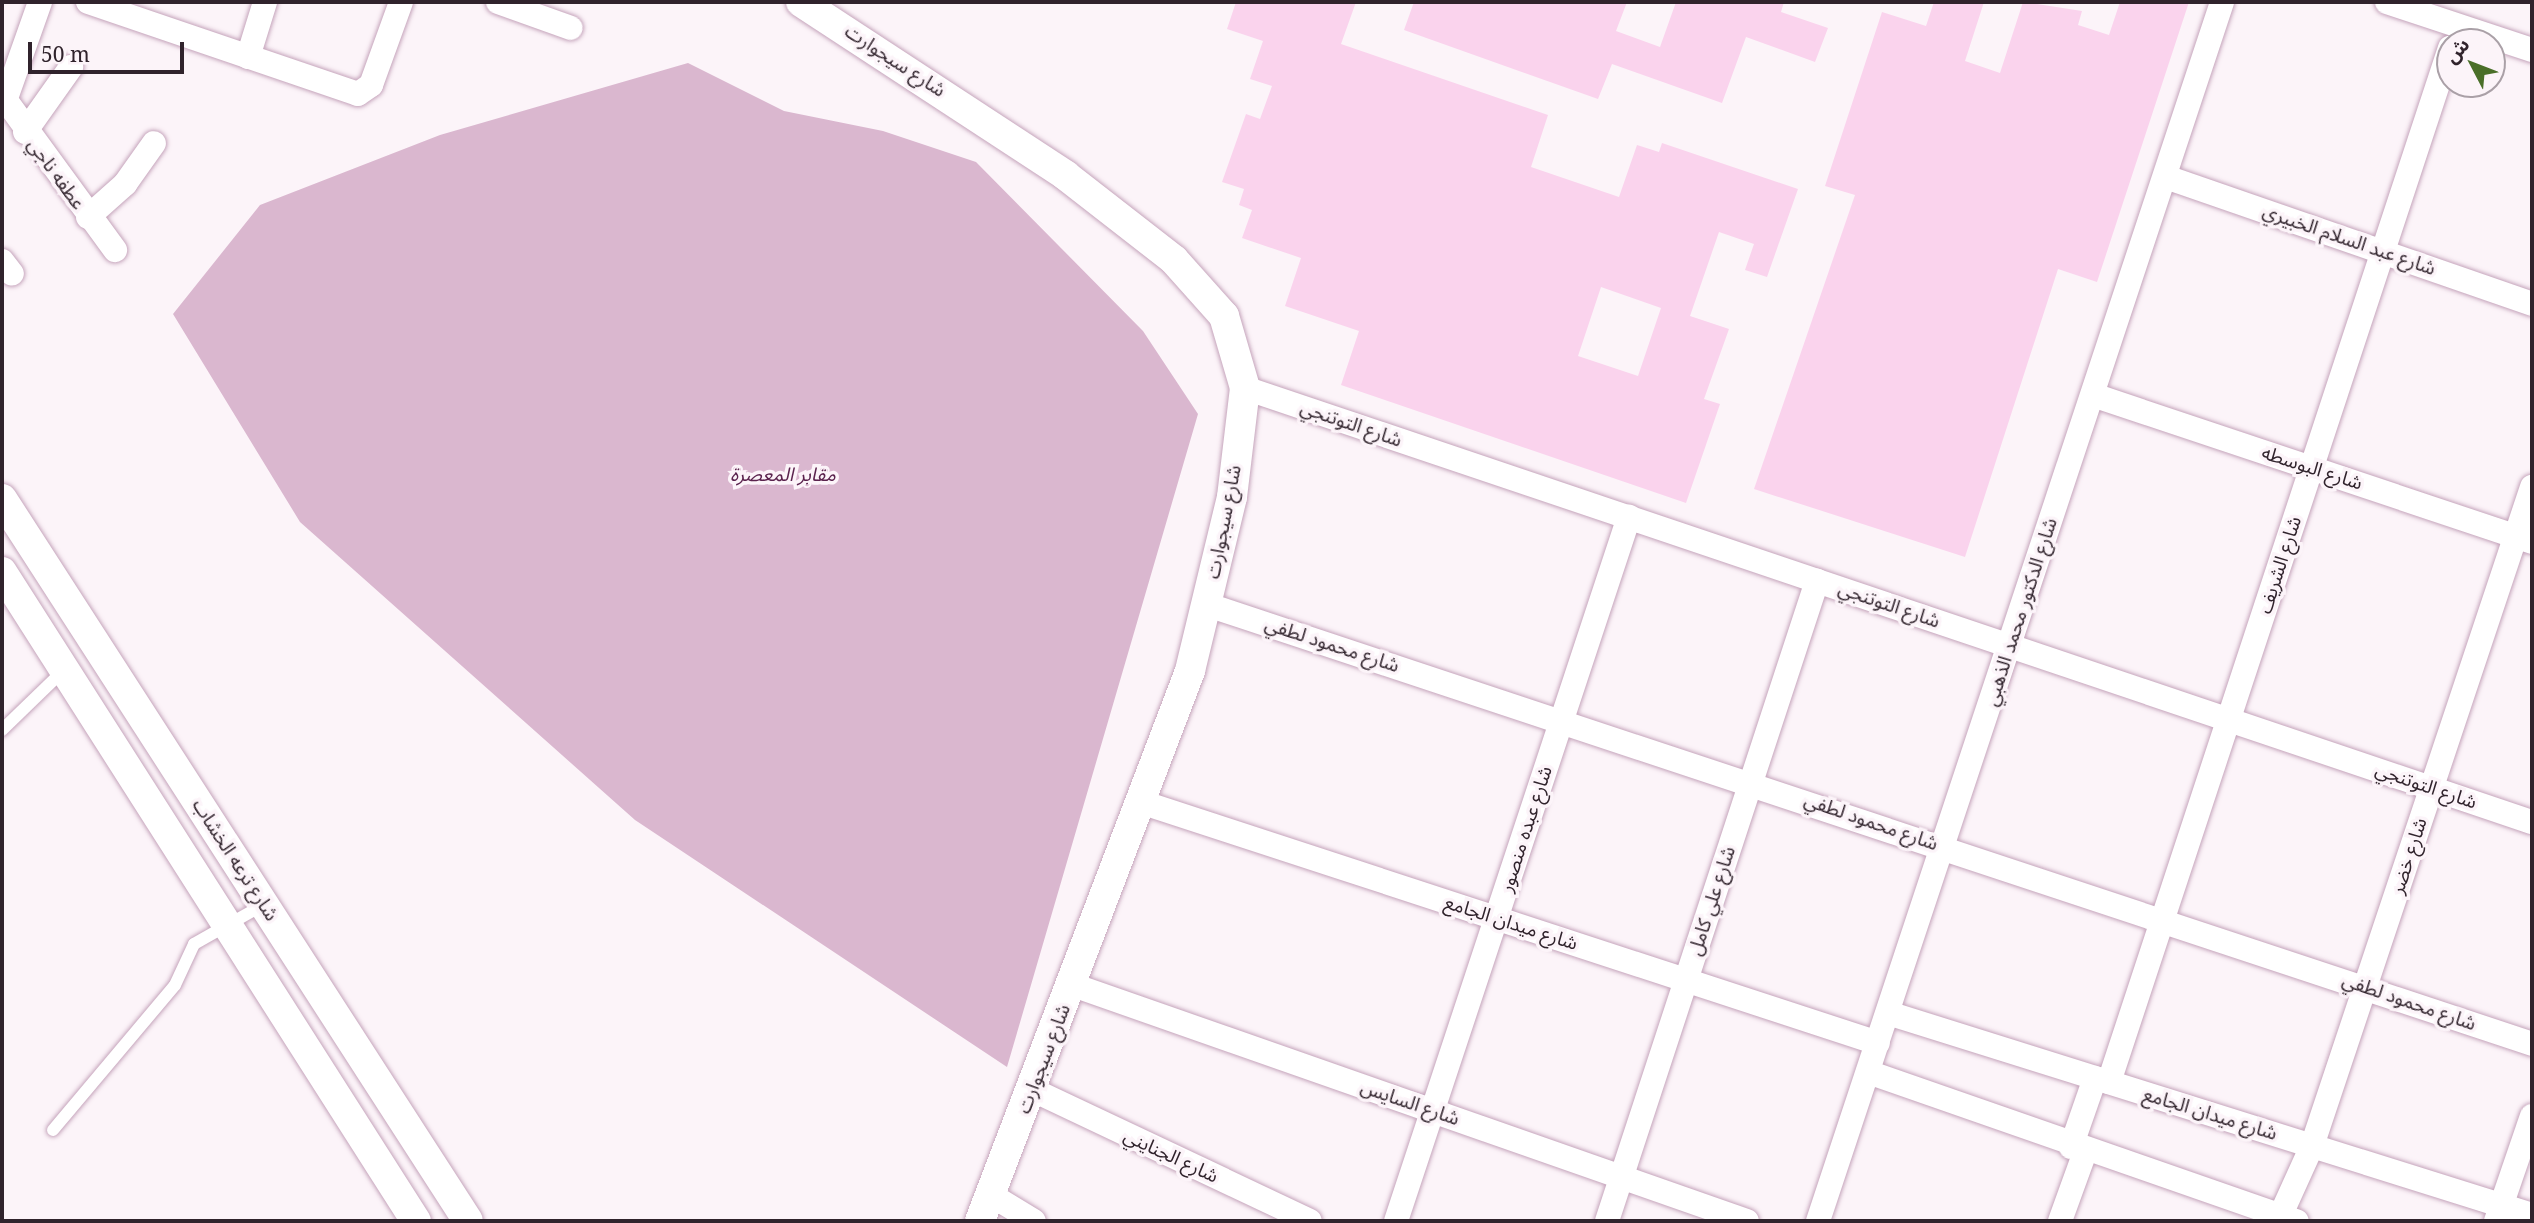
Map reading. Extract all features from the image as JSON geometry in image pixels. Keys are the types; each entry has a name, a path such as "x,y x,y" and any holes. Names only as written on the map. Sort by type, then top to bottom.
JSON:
{"street":[{"path":"4,98 40,2"},
{"path":"88,2 353,93 371,85 401,2"},
{"path":"248,57 265,2"},
{"path":"498,2 571,27"},
{"name":"شارع سيجوارت","path":"801,2 1054,167 1174,260 1224,316 1245,388 1232,497 1208,605 1144,803 985,1208"},
{"name":"شارع الدكتور محمد الذهبي","path":"1818,1221 2222,2"},
{"path":"2387,2 2436,29"},
{"path":"2506,46 2532,50"},
{"path":"25,132 71,67"},
{"name":"شارع الشريف","path":"2078,1149 2163,920 2436,90"},
{"name":"عطفه ناجي","path":"4,98 25,132 115,250"},
{"path":"88,217 125,184 154,143"},
{"name":"شارع عبد السلام الخبيري","path":"2166,177 2532,304"},
{"name":"شارع التوتنجي","path":"1245,388 2532,821"},
{"name":"شارع البوسطه","path":"2093,395 2524,539"},
{"name":"شارع خضر","path":"2286,1220 2432,788 2524,539 2532,487"},
{"name":"شارع ترعه الخشاب","path":"2,499 468,1221"},
{"name":"شارع عبده منصور","path":"1396,1221 1629,517"},
{"path":"2,572 416,1221"},
{"name":"شارع علي كامل","path":"1606,1221 1817,581"},
{"name":"شارع محمود لطفي","path":"1208,605 1563,718 2532,1044"},
{"path":"64,670 99,648"},
{"name":"شارع ميدان الجامع","path":"1144,803 1878,1043"},
{"name":"شارع السايس","path":"1073,985 1747,1221"},
{"name":"شارع ميدان الجامع","path":"1888,1013 2312,1146 2499,1213 2532,1215"},
{"path":"1868,1072 2078,1149 2286,1220"},
{"name":"شارع الجنايني","path":"1032,1090 1310,1221"},
{"path":"2499,1213 2532,1116"},
{"path":"2060,1221 2078,1149"},
{"path":"985,1208 1034,1221"}],"lane":[{"path":"2,730 64,670"},
{"path":"53,1130 175,985 194,944 224,923 263,905"}],"green space":[{"name":"مقابر المعصرة","path":"688,63 784,111 883,131 976,162 1143,331 1198,414 1007,1067 635,820 300,522 173,314 260,205 440,135"}],"building":[{"path":"1236,2 1356,2 1341,44 1548,115 1531,167 1619,197 1637,145 1659,152 1662,143 1798,189 1767,277 1745,270 1754,244 1719,232 1690,316 1729,329 1704,399 1720,404 1686,503 1341,385 1359,331 1285,306 1301,258 1242,238 1252,210 1239,205 1244,189 1222,182 1246,114 1260,119 1272,86 1250,79 1263,41 1227,29","holes":["1601,287 1661,308 1638,376 1578,356"]},
{"path":"1414,2 1627,2 1616,31 1660,47 1676,2 1784,2 1781,12 1828,28 1815,62 1746,37 1722,103 1612,64 1598,99 1404,30"},
{"path":"1934,2 1984,2 1965,61 2000,73 2023,2 2082,11 2078,25 2109,35 2120,2 2189,2 2097,282 2058,269 1965,557 1754,489 1855,195 1825,186 1882,12 1926,26"}]}
